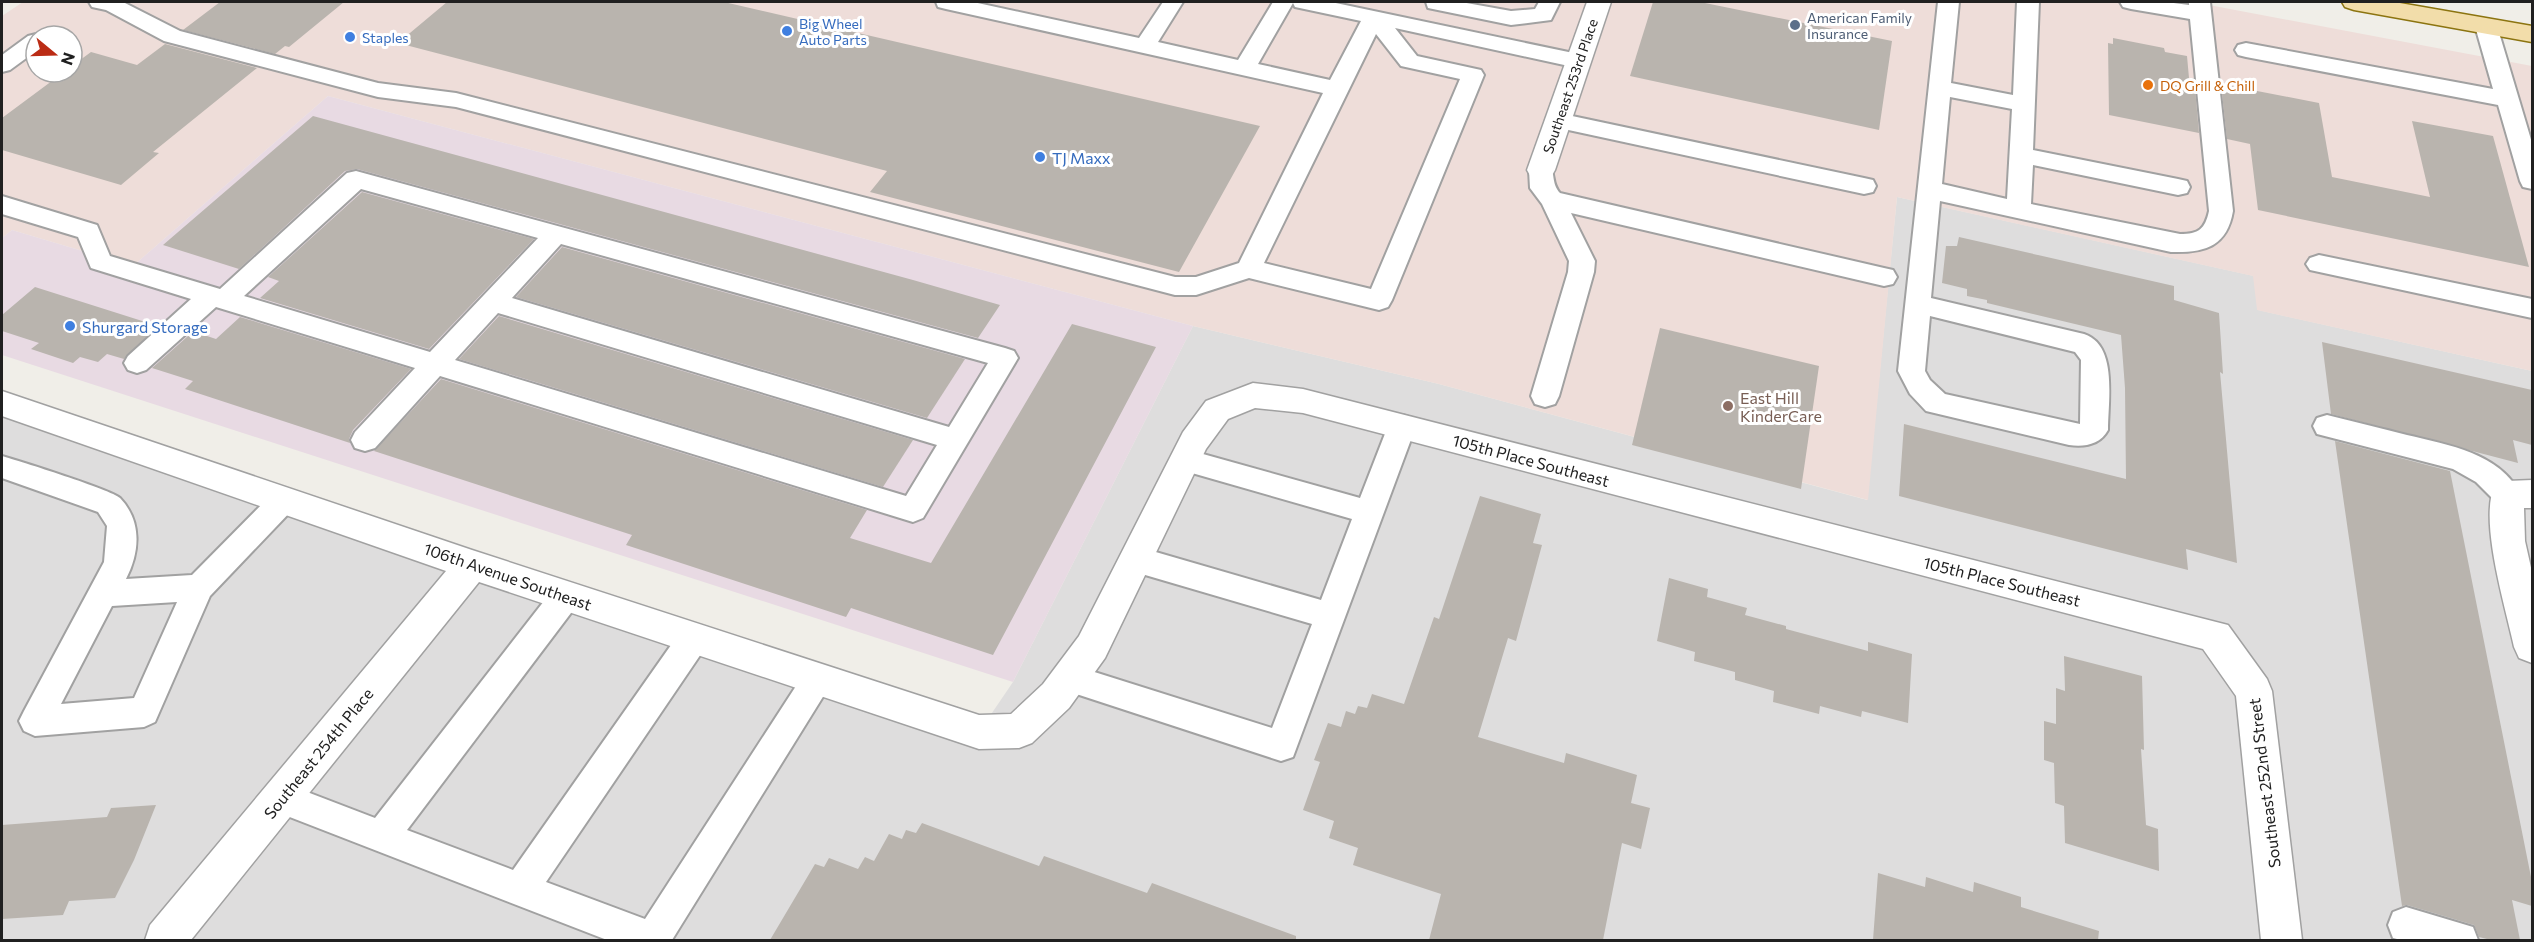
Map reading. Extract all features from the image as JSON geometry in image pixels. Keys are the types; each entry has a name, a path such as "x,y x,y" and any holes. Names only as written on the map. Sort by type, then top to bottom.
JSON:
{"main road":[{"path":"2354,2 2400,6 2532,34"}],"street":[{"name":"Southeast 253rd Place","path":"1540,170 1599,2"},
{"name":"105th Place Southeast","path":"1018,731 1056,696 1092,647 1185,460 1217,410 1253,395 1303,400 2215,636"},
{"name":"106th Avenue Southeast","path":"2,403 472,565 979,732 1018,731"},
{"path":"2520,495 2508,541 2532,647"},
{"name":"Southeast 254th Place","path":"165,940 472,565"},
{"name":"Southeast 252nd Street","path":"2215,636 2254,691 2282,940"}],"lane":[{"path":"946,2 1051,16 1145,46 1337,88"},
{"path":"1145,46 1173,2"},
{"path":"1245,68 1282,2"},
{"path":"1425,28 1437,2 1511,18 1543,15 1549,2"},
{"path":"1918,304 2084,344 2093,354 2094,360 2094,430 2082,436 2069,434 1936,403 1920,387 1911,371 1948,2"},
{"path":"2019,210 2028,2"},
{"path":"1929,190 2171,243 2199,244 2206,239 2220,224 2221,211 2200,8 2131,2"},
{"path":"110,3 172,36 378,90 456,100 1175,286 1196,286 1249,269 1379,300 1473,75 1409,60 1374,17"},
{"path":"1315,3 1578,62"},
{"path":"1249,269 1374,17"},
{"path":"2486,26 2532,181"},
{"path":"2,65 24,49"},
{"path":"2246,50 2508,99"},
{"path":"1939,88 2023,104"},
{"path":"1558,121 1864,186"},
{"path":"2021,155 2178,187"},
{"path":"1540,170 1542,188 1552,200 1582,261 1581,272 1545,396"},
{"path":"2,205 88,231 100,262 218,298 435,364 913,510 1005,358 356,180 218,298 137,363"},
{"path":"1552,200 1884,277"},
{"path":"365,440 556,234"},
{"path":"2319,264 2532,309"},
{"path":"492,302 956,440"},
{"path":"1069,678 1281,746 1402,426"},
{"path":"2326,426 2461,460 2520,495"},
{"path":"1185,460 1369,512"},
{"path":"2,467 108,504 122,524 119,563 35,721 144,712 199,588 284,500"},
{"path":"1135,560 1330,616"},
{"path":"102,593 199,588"},
{"path":"381,837 566,596"},
{"path":"520,890 694,638"},
{"path":"281,798 652,940 818,679"},
{"path":"2406,925 2460,940"}],"shaded area":[{"path":"23,2 2193,2 2532,66 2532,371 2257,310 2253,276 1897,197 1868,500 1439,384 1193,326 328,96 133,266 12,230 2,238 2,16"},
{"path":"328,96 1193,326 1013,682 2,355 2,238 12,230 133,266"},
{"path":"1897,197 2254,276 2258,310 2532,371 2532,940 2,940 2,401 979,732 1013,682 1193,326 1439,384 1867,500"}],"building":[{"path":"220,2 344,2 289,47 285,46 275,54 183,30"},
{"name":"TJ Maxx","path":"447,2 724,2 1260,126 1179,272 870,192 887,171 398,43"},
{"path":"1653,2 1700,2 1892,41 1879,130 1630,76"},
{"name":"DQ Grill & Chill","path":"2113,38 2164,48 2165,52 2187,56 2189,78 2194,78 2199,133 2109,115 2108,43 2113,44"},
{"path":"165,44 257,68 153,152 159,153 121,185 2,150 2,118 48,84 84,84 84,57 91,52 137,65"},
{"path":"2221,84 2319,103 2332,177 2430,197 2412,121 2493,136 2529,267 2258,210 2250,144 2227,139"},
{"path":"313,116 1000,305 978,338 357,169 345,171 239,269 163,245"},
{"path":"362,192 534,239 429,349 260,298 279,281 268,277"},
{"path":"1959,237 2174,286 2174,300 2219,313 2223,374 2220,372 2237,563 2186,549 2188,570 1899,496 1904,424 2126,479 2125,388 2121,335 1987,303 1987,300 1967,296 1967,289 1942,283 1946,246 1957,246"},
{"path":"562,247 965,359 927,418 516,297"},
{"name":"Shurgard Storage","path":"35,287 158,326 124,359 107,354 98,362 80,357 73,363 31,349 39,343 2,331 2,315"},
{"path":"499,316 913,440 883,487 459,359"},
{"path":"240,317 411,369 353,430 349,439 350,443 185,389 193,381 152,368 188,336 196,338 201,334 216,339"},
{"path":"1072,324 1156,347 993,655 851,608 846,617 626,545 632,535 374,451 441,379 867,510 850,538 931,563"},
{"name":"East Hill KinderCare","path":"1660,328 1819,366 1801,489 1632,445"},
{"path":"2322,342 2532,390 2532,445 2513,440 2518,463 2331,414"},
{"path":"2335,441 2450,471 2532,882 2532,906 2512,900 2520,940 2491,940 2479,937 2474,925 2407,905 2402,906"},
{"path":"1480,496 1541,514 1533,543 1542,545 1516,641 1508,638 1478,737 1564,763 1566,753 1637,775 1631,803 1650,808 1641,849 1622,843 1603,940 1429,940 1441,894 1353,865 1358,848 1329,838 1334,821 1303,810 1320,762 1314,760 1328,723 1341,727 1346,711 1355,714 1358,706 1367,708 1372,694 1404,704 1434,617 1439,619"},
{"path":"1669,578 1708,589 1707,597 1747,608 1745,615 1786,626 1786,629 1868,651 1868,642 1912,654 1908,723 1862,711 1861,717 1820,706 1819,714 1773,702 1774,691 1735,680 1735,672 1694,661 1695,652 1657,641"},
{"path":"2064,656 2142,676 2144,750 2141,749 2146,825 2158,829 2159,871 2065,843 2064,806 2055,803 2054,763 2044,760 2044,721 2056,724 2056,688 2065,691"},
{"path":"156,805 134,860 115,898 69,901 63,915 2,919 2,825 107,817 111,808"},
{"path":"922,823 1039,866 1044,856 1147,893 1152,883 1296,936 1296,940 770,940 815,864 824,867 829,858 858,869 865,857 874,861 889,834 902,839 906,830 916,833"},
{"path":"1878,873 1925,887 1926,877 1973,892 1974,882 2021,897 2021,907 2099,931 2098,940 1873,940"}],"place":[{"name":"American Family Insurance","path":"1795,25"},
{"name":"Big Wheel Auto Parts","path":"787,31"},
{"name":"Staples","path":"350,37"},
{"name":"DQ Grill & Chill","path":"2148,85"},
{"name":"TJ Maxx","path":"1040,157"},
{"name":"Shurgard Storage","path":"70,326"},
{"name":"East Hill KinderCare","path":"1728,406"}]}
